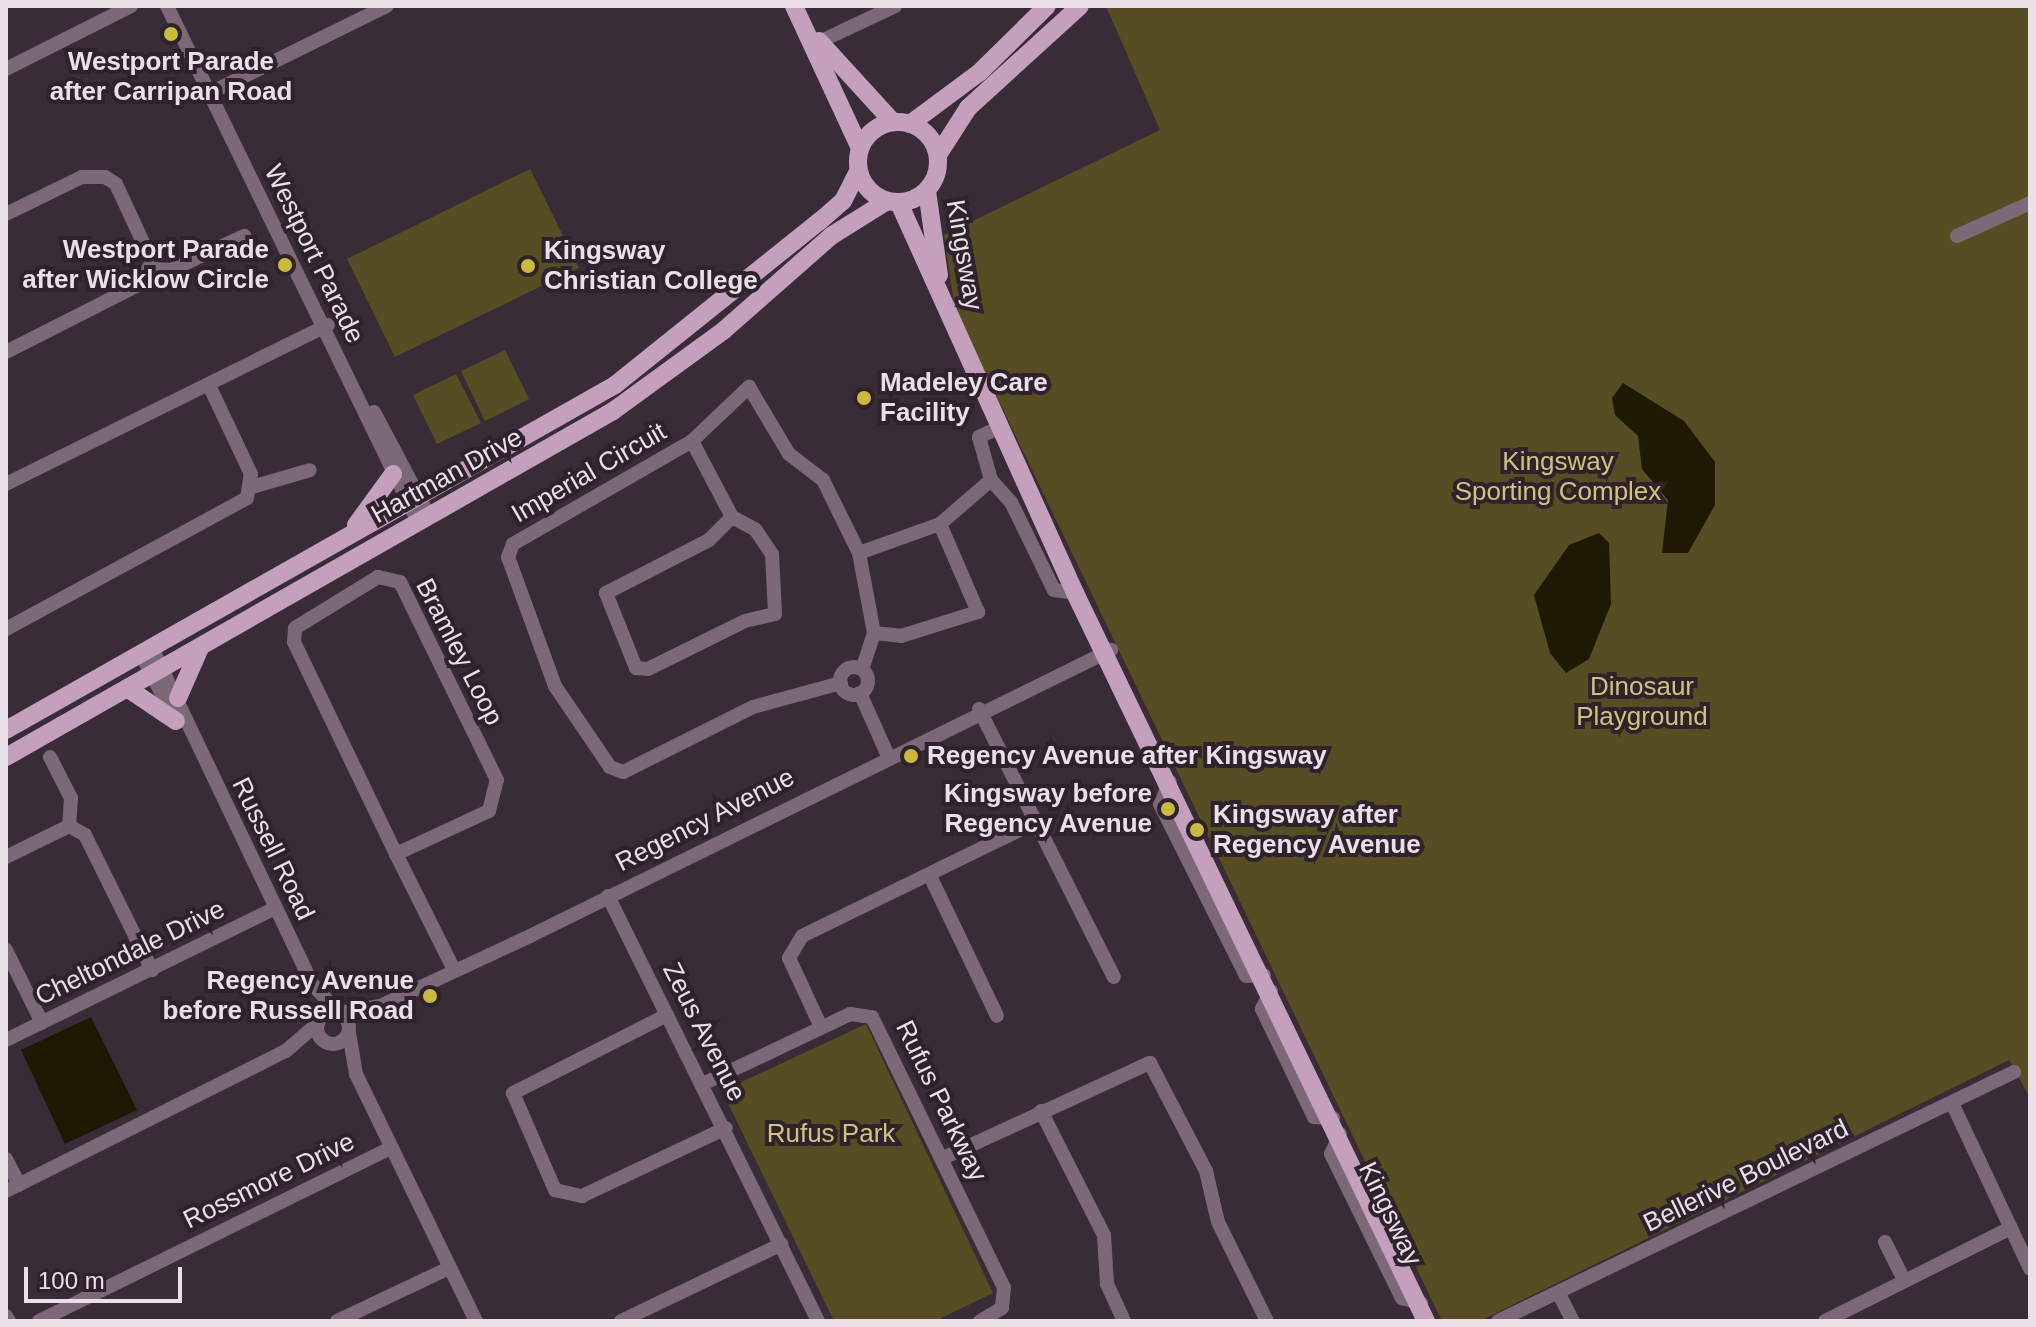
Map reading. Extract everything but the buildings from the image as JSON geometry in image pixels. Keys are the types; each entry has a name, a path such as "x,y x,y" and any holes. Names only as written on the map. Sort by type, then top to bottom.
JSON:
{"main road":[{"path":"794,6 819,42 901,123 928,135 938,155"},
{"path":"794,6 860,148 858,172 893,202 927,191 938,155 968,108 1080,6"},
{"path":"860,148 875,128 901,123 980,72 1047,6"},
{"name":"Hartman Drive","path":"6,730 352,531 615,385 843,201 858,172"},
{"name":"Kingsway","path":"927,191 951,327"},
{"name":"Hartman Drive","path":"6,757 625,403 723,331 831,236 893,202"},
{"name":"Kingsway","path":"893,202 1072,585 1143,725 1424,1310 1437,1321"},
{"path":"352,531 393,474"},
{"path":"178,698 200,648"},
{"path":"127,688 183,727"}],"street":[{"path":"6,69 131,6"},
{"name":"Westport Parade","path":"167,6 211,86"},
{"name":"Westport Parade","path":"175,6 211,86 423,519"},
{"path":"211,86 365,6"},
{"path":"211,86 387,6"},
{"path":"819,42 895,6"},
{"path":"6,214 82,177 105,177 116,184 151,269"},
{"path":"1957,236 2030,203"},
{"path":"151,269 171,270 244,236"},
{"path":"6,352 138,285 151,269"},
{"path":"6,484 327,325"},
{"name":"Westport Parade","path":"327,325 393,474 413,498"},
{"path":"209,385 252,487"},
{"name":"Imperial Circuit","path":"862,669 846,669 841,683 753,707 623,772 610,767 567,708 508,557 513,544 692,441 749,387 756,392 789,454 823,480 859,553 874,633 862,669 868,682 860,693 888,756"},
{"path":"998,428 979,437 991,480 1011,502 1054,590 1072,585"},
{"path":"692,441 732,517 755,529 772,554 775,614 745,621 648,669 636,668 606,602 614,583 709,540 732,517"},
{"path":"6,629 234,509 252,487 310,470"},
{"path":"859,553 940,524 991,480"},
{"path":"874,633 901,636 978,612 940,524"},
{"name":"Bramley Loop","path":"396,854 489,811 497,780 400,582 378,577 295,628 294,642 396,854 454,970"},
{"name":"Regency Avenue","path":"329,1043 349,1032 380,1006 608,896 1105,647"},
{"name":"Russell Road","path":"146,651 313,985 339,1013 349,1032"},
{"name":"Russell Road","path":"157,672 178,698 183,727"},
{"path":"841,683 860,693"},
{"path":"979,709 1114,977"},
{"path":"50,757 71,798 69,826"},
{"path":"821,1027 789,958 802,936 1034,823"},
{"path":"6,857 69,826"},
{"path":"69,826 85,835 152,970"},
{"path":"930,876 997,1016"},
{"name":"Zeus Avenue","path":"608,896 667,1015 705,1083 818,1321"},
{"name":"Cheltondale Drive","path":"6,1040 275,908"},
{"path":"6,950 42,1023"},
{"name":"Russell Road","path":"313,985 319,1021 329,1043"},
{"name":"Regency Avenue","path":"319,1021 339,1013 380,1006"},
{"name":"Rufus Parkway","path":"705,1083 854,1012 872,1017 1004,1288 1002,1308 981,1321"},
{"path":"667,1015 513,1093 555,1190 582,1196 726,1128"},
{"path":"6,1159 12,1188 286,1051 319,1021"},
{"path":"349,1032 356,1074"},
{"path":"286,1051 329,1043 356,1074 476,1321"},
{"path":"943,1158 1150,1063 1206,1171 1218,1222 1267,1321"},
{"name":"Bellerive Boulevard","path":"1498,1321 2014,1072"},
{"path":"1952,1103 2030,1269"},
{"path":"1041,1111 1104,1235 1107,1284 1124,1321"},
{"name":"Rossmore Drive","path":"39,1321 391,1148"},
{"path":"1825,1321 2011,1228"},
{"path":"1885,1242 1904,1280"},
{"path":"621,1321 782,1244"},
{"path":"337,1321 449,1268"},
{"path":"1559,1294 1573,1321"}],"green space":[{"name":"Kingsway Sporting Complex","path":"1106,6 2030,6 2030,1098 2009,1060 1480,1321 1441,1319 955,310 944,235 1160,130"},
{"path":"530,169 579,268 395,357 347,259"},
{"path":"505,350 529,399 485,421 461,371"},
{"path":"456,374 481,423 437,444 413,395"},
{"name":"Rufus Park","path":"866,1024 993,1293 935,1321 834,1321 722,1091"}],"shaded area":[{"path":"1623,383 1684,421 1715,462 1715,505 1688,553 1662,553 1668,500 1642,469 1638,436 1615,415 1612,398"},
{"path":"1599,533 1609,543 1611,604 1589,659 1566,673 1550,653 1534,595 1569,545"},
{"path":"91,1017 137,1110 65,1144 21,1050"}],"place":[{"name":"Westport Parade after Carripan Road","path":"171,34"},
{"name":"Westport Parade after Wicklow Circle","path":"285,265"},
{"name":"Kingsway Christian College","path":"528,266"},
{"name":"Madeley Care Facility","path":"864,398"},
{"name":"Regency Avenue after Kingsway","path":"911,756"},
{"name":"Kingsway before Regency Avenue","path":"1168,809"},
{"name":"Kingsway after Regency Avenue","path":"1197,830"},
{"name":"Regency Avenue before Russell Road","path":"430,996"}],"park label":[{"name":"Dinosaur Playground","path":"1642,702"}]}
